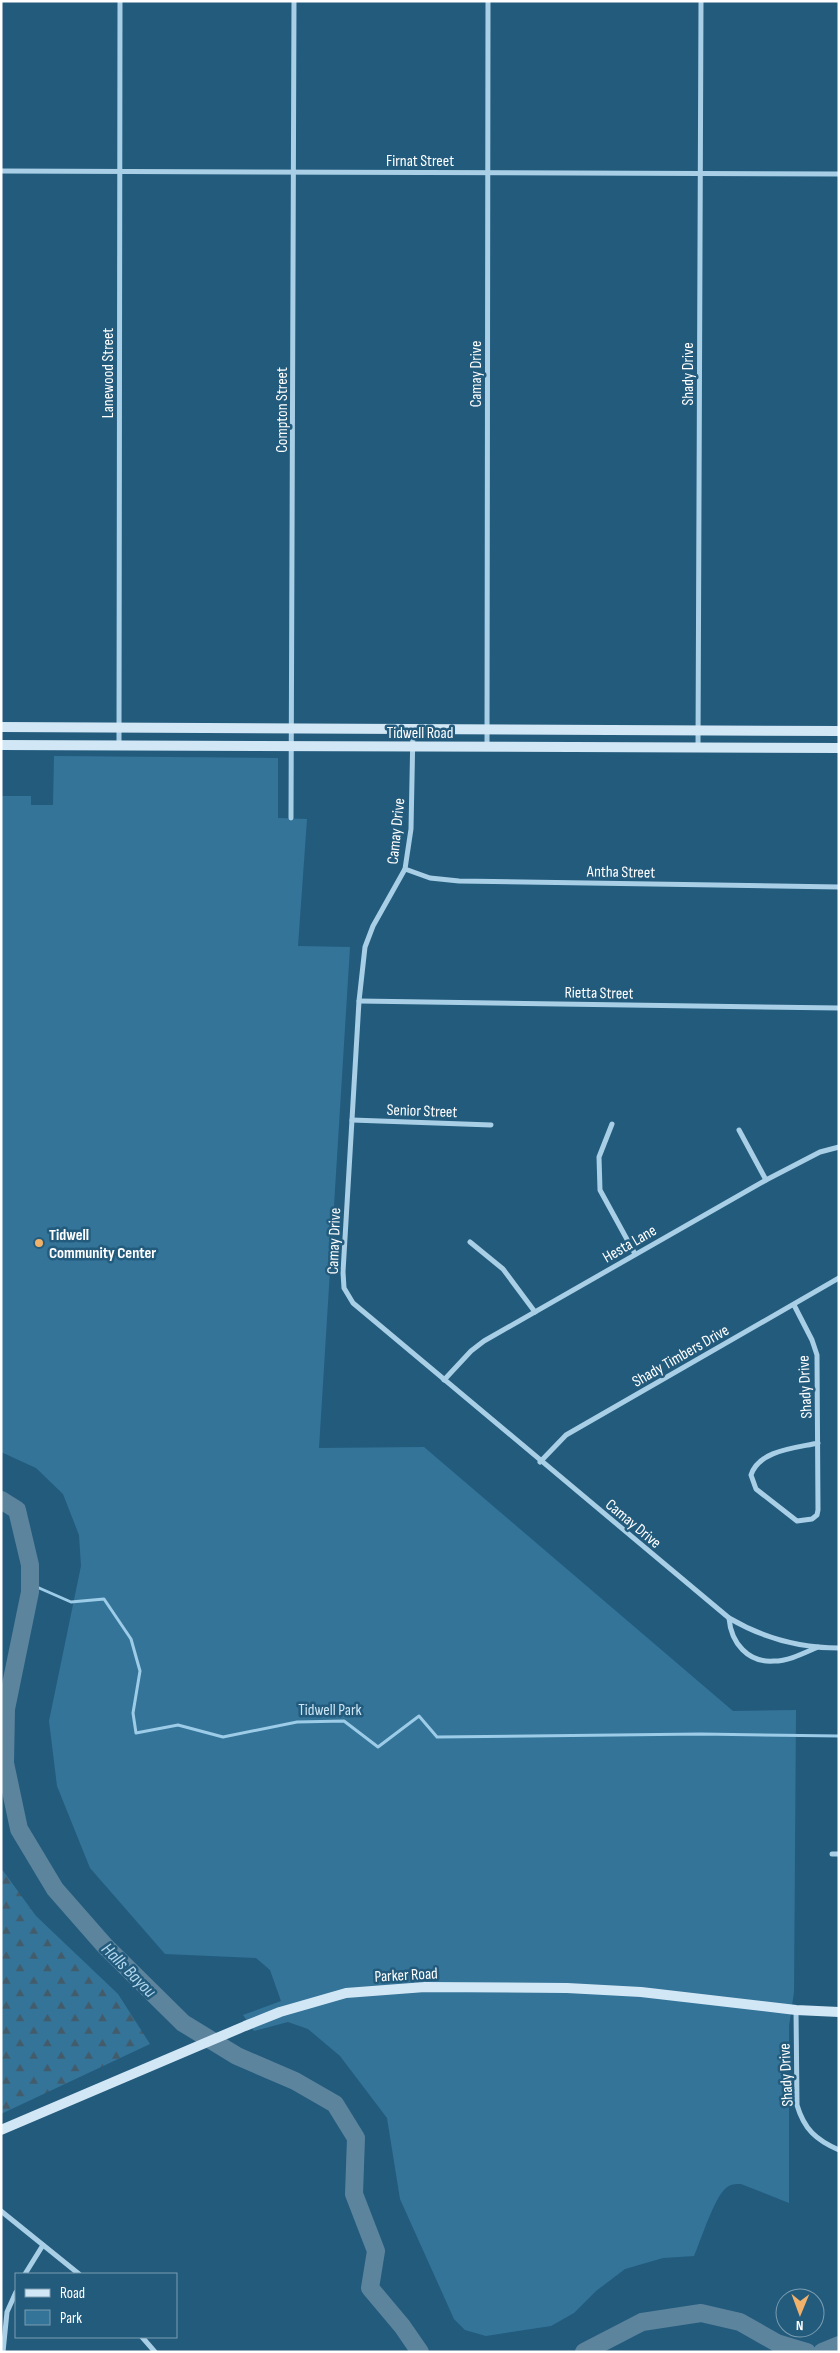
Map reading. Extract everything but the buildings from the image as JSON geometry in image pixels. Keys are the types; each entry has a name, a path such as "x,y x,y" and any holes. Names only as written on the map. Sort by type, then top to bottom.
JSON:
{"main road":[{"name":"Tidwell Road","path":"1,727 120,726 839,731"},
{"name":"Tidwell Road","path":"1,745 119,744 412,748 839,748"},
{"name":"Parker Road","path":"1,2130 175,2054 280,2012 346,1993 425,1987 567,1988 641,1992 796,2010 839,2012"}],"street":[{"name":"Lanewood Street","path":"119,744 120,1"},
{"name":"Compton Street","path":"291,818 293,728 294,1"},
{"name":"Camay Drive","path":"487,747 488,1"},
{"name":"Shady Drive","path":"698,748 701,1"},
{"name":"Firnat Street","path":"1,172 839,174"},
{"name":"Camay Drive","path":"413,729 411,829 405,869 373,926 365,947 359,1001 343,1272 344,1288 353,1303 540,1462 729,1618 770,1638 790,1643 839,1648"},
{"name":"Antha Street","path":"405,869 430,878 458,881 839,886"},
{"name":"Rietta Street","path":"359,1001 839,1008"},
{"name":"Senior Street","path":"352,1120 491,1125"},
{"path":"612,1124 599,1157 600,1190 635,1254"},
{"path":"739,1130 766,1180"},
{"name":"Hesta Lane","path":"444,1380 471,1351 535,1312 766,1180 820,1152 839,1147"},
{"path":"470,1242 503,1269 535,1312"},
{"name":"Shady Timbers Drive","path":"540,1462 566,1435 839,1278"},
{"name":"Shady Drive","path":"794,1304 812,1340 817,1355 818,1443 817,1516 812,1519 797,1521 756,1489 751,1475 757,1462 766,1457 780,1451 818,1443"},
{"name":"Camay Drive","path":"729,1618 730,1629 736,1643 745,1653 758,1660 774,1662 820,1647"},
{"path":"832,1854 839,1854"},
{"name":"Shady Drive","path":"796,2010 797,2105 801,2117 814,2136 839,2150"},
{"path":"1,2211 78,2273"},
{"path":"25,2273 43,2245"},
{"path":"3,2352 7,2312 15,2294"},
{"path":"143,2338 155,2352"}],"green space":[{"name":"Tidwell Park","path":"54,756 278,758 278,818 307,819 298,946 350,947 319,1448 424,1447 733,1711 796,1710 794,1992 789,2026 789,2203 741,2184 729,2186 717,2200 694,2256 663,2258 625,2269 596,2291 574,2313 551,2326 486,2336 465,2330 454,2319 400,2199 387,2118 340,2056 308,2029 288,2022 254,2031 243,2015 281,2001 270,1970 256,1958 165,1954 90,1868 57,1786 49,1721 81,1566 79,1535 63,1494 36,1468 1,1452 1,796 31,796 31,805 53,805"},
{"path":"1,1868 36,1916 118,1994 150,2044 1,2114"}],"waterway":[{"name":"Halls Bayou","path":"1,1500 17,1510 30,1565 30,1592 6,1709 5,1763 19,1829 55,1889 105,1946 183,2023 237,2056 295,2081 335,2104 356,2138 354,2194 376,2251 370,2288 402,2326 420,2352"},
{"path":"30,1584 71,1602 104,1599 131,1639 140,1671 133,1713 136,1733 178,1725 223,1737 297,1722 344,1721 378,1747 419,1716 437,1737 701,1734 839,1736"},
{"name":"Halls Bayou","path":"584,2352 642,2322 701,2313 740,2322 777,2343 807,2352"},
{"name":"Halls Bayou","path":"822,2352 839,2345"}],"place":[{"name":"Tidwell Community Center","path":"39,1243"}]}
